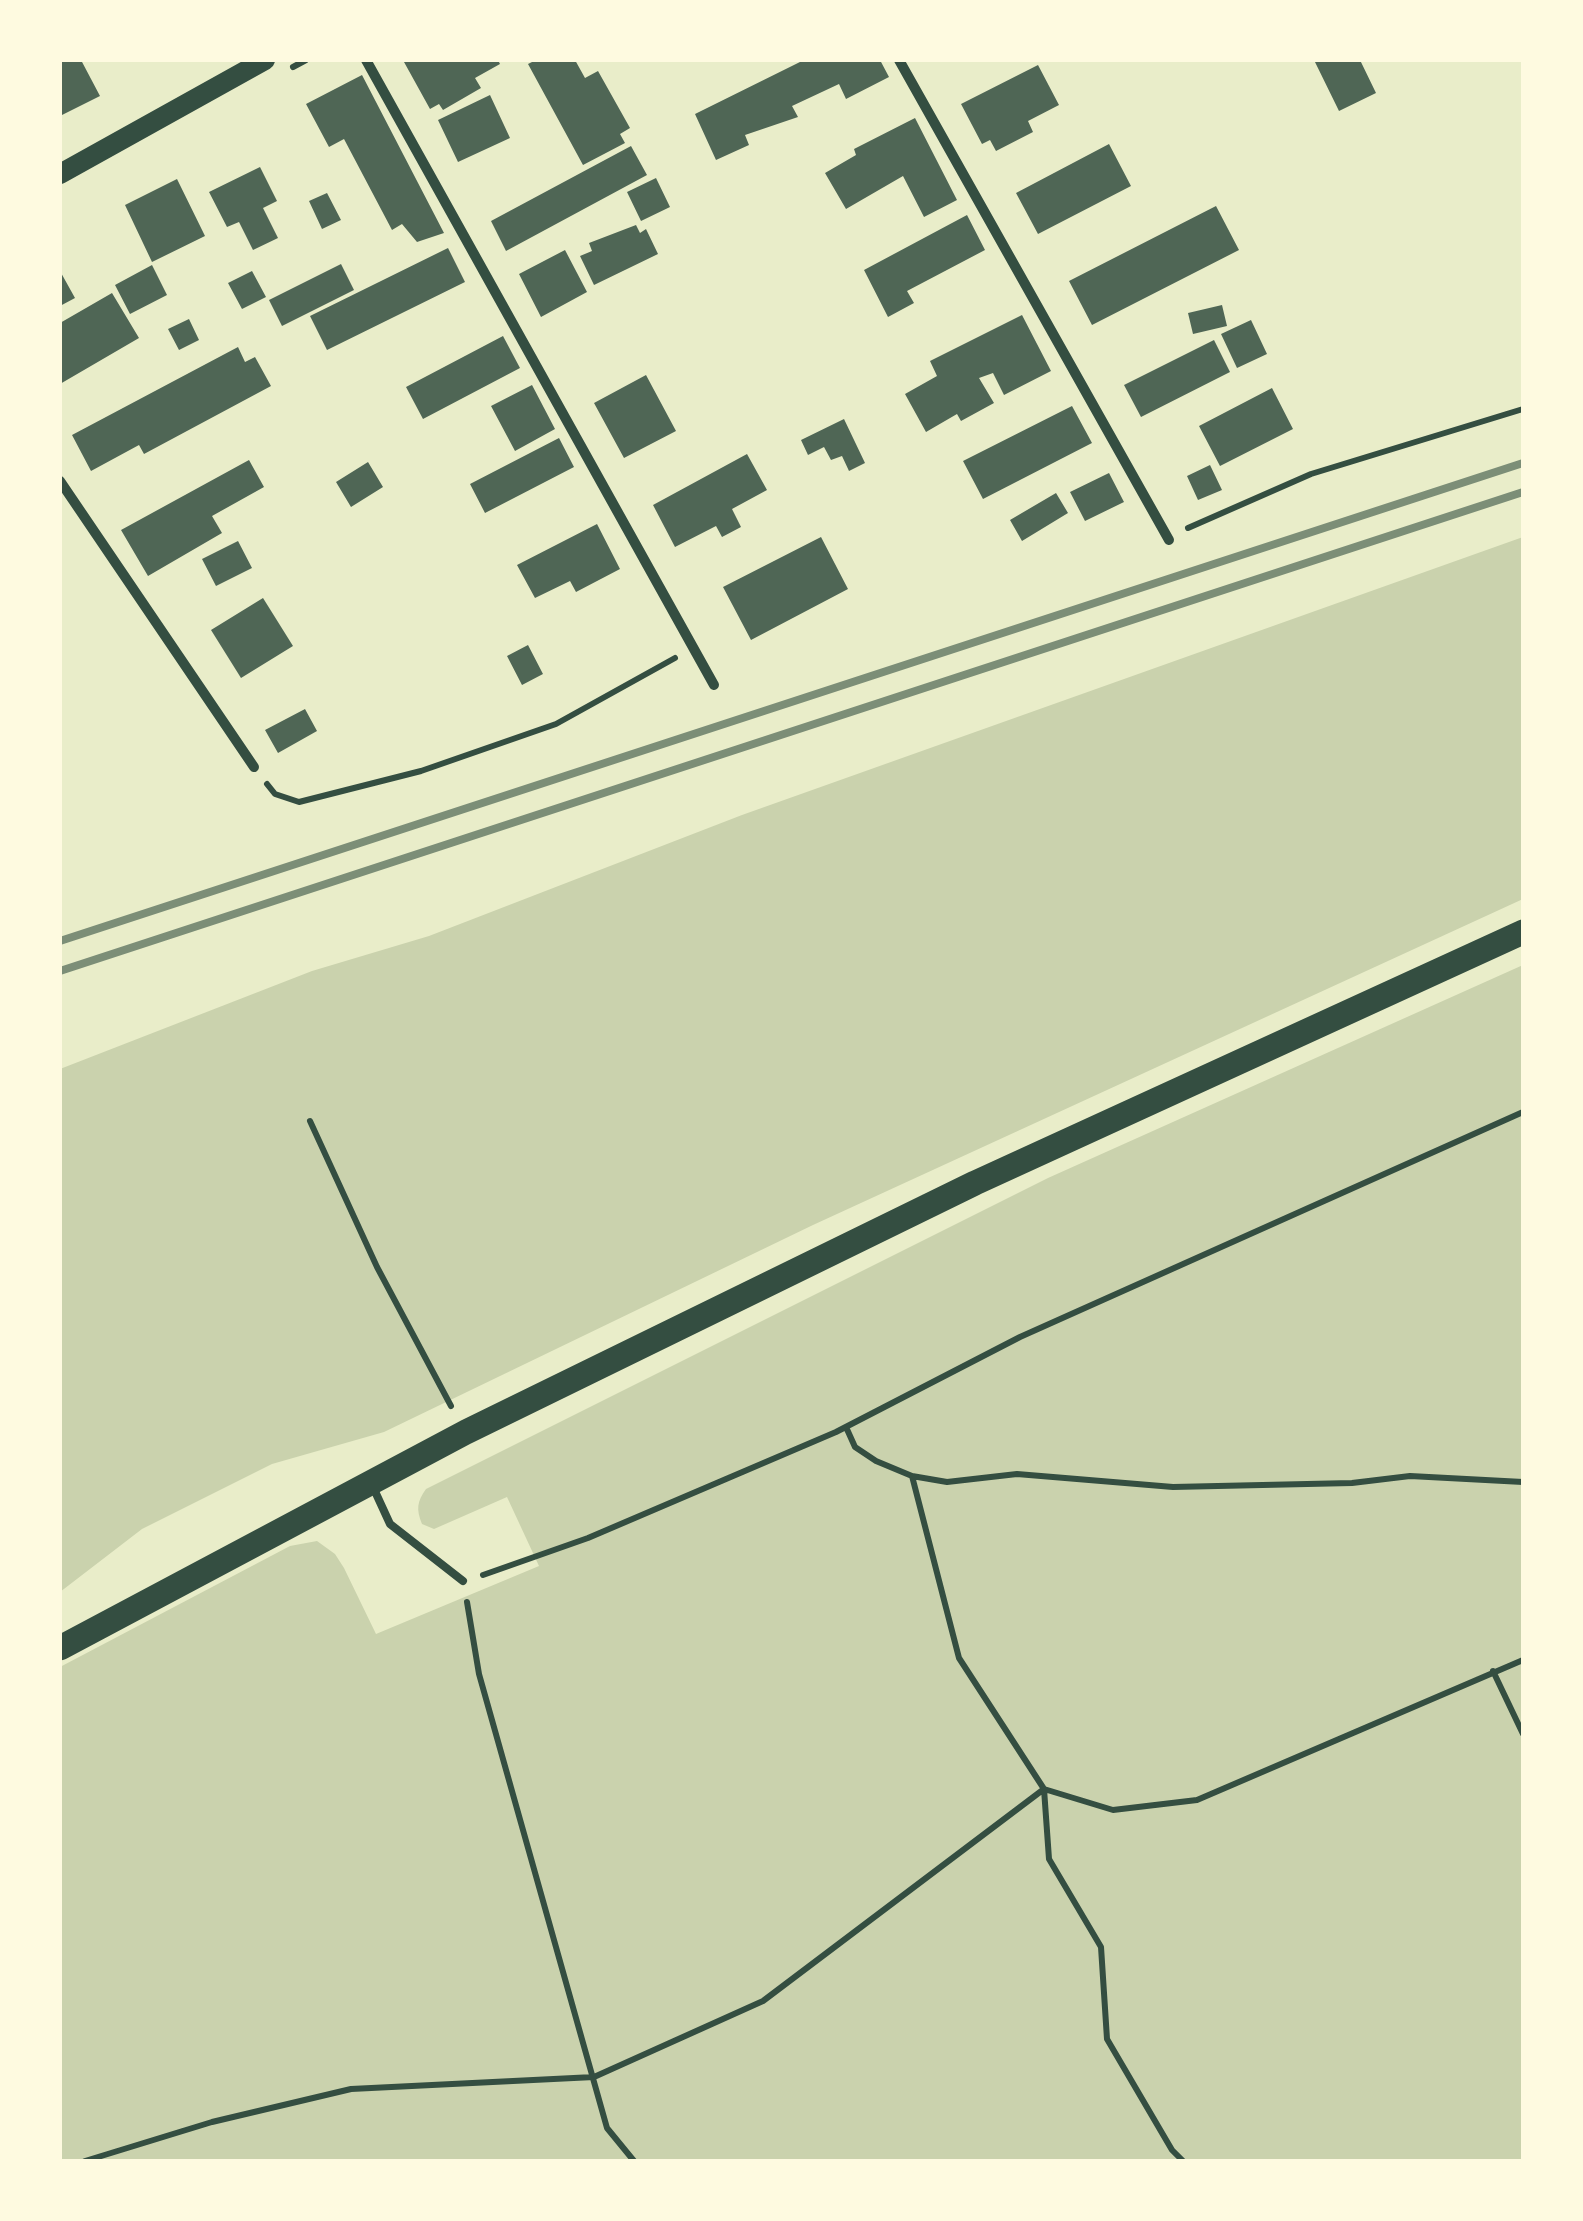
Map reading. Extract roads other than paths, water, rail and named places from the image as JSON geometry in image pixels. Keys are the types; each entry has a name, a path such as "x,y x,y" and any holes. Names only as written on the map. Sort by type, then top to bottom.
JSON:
{"main road":[{"path":"60,174 265,60"},
{"path":"60,1648 466,1432 975,1183 1523,932"}],"street":[{"path":"366,60 714,686"},
{"path":"899,60 1168,540"},
{"path":"60,481 254,767"}],"lane":[{"path":"371,1483 390,1524 463,1581"}],"railway":[{"path":"60,941 1523,463"},
{"path":"60,971 1523,492"}]}
